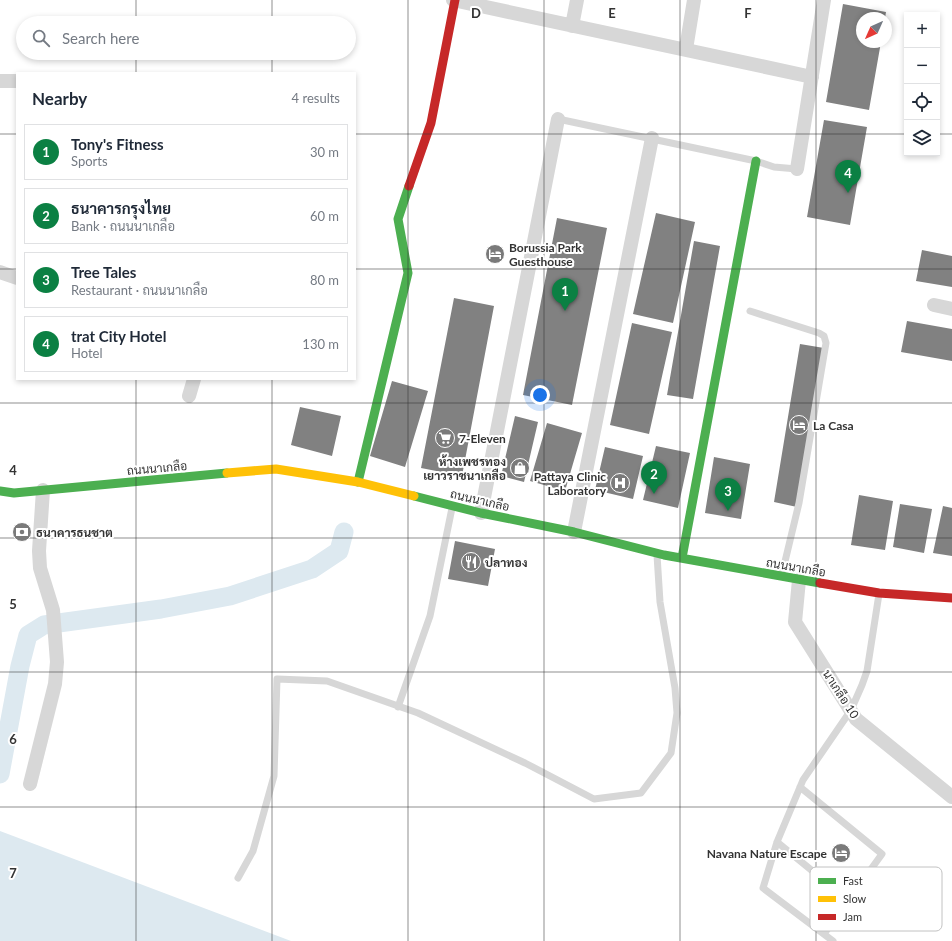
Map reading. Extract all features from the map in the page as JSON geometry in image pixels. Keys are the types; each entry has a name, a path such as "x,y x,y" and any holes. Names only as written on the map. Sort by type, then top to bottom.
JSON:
{"street":[{"path":"358,482 408,273 398,219 431,123 454,0 812,77"},
{"path":"572,26 577,0"},
{"path":"686,50 694,0"},
{"path":"797,169 824,0"},
{"path":"0,81 16,81"},
{"path":"481,513 558,119"},
{"path":"574,532 652,138"},
{"path":"682,558 756,161"},
{"path":"0,272 16,278"},
{"path":"934,306 952,309"},
{"path":"189,396 194,380"},
{"name":"ถนนนาเกลือ","path":"0,492 14,493 276,469 358,482 481,513 574,532 682,558 782,577 879,593 952,598"},
{"path":"30,784 55,684 57,662 53,610 40,568 39,551 43,490"},
{"name":"นาเกลือ 10","path":"799,580 795,622 856,719 952,797"}],"lane":[{"path":"558,119 756,161 774,167 797,169"},
{"path":"750,312 819,333 824,336 826,343 799,502 782,577"},
{"path":"398,707 430,616 452,506"},
{"path":"238,878 252,851 274,776 277,728 277,679 327,681 418,713 525,763 594,799 640,793 671,753 677,713 675,688 660,602 657,553"},
{"path":"810,923 763,888 777,842 803,780 851,710 867,671 879,593"},
{"path":"800,787 882,854 872,867"},
{"path":"777,842 810,869"},
{"path":"820,931 833,941"}],"shaded area":[{"path":"0,831 291,941 0,941"}],"building":[{"path":"843,4 886,12 856,12 856,48 880,48 869,110 826,102"},
{"path":"824,120 867,127 850,225 807,217"},
{"path":"656,213 695,222 673,323 633,314"},
{"path":"557,218 607,228 572,405 523,395"},
{"path":"694,241 720,246 693,399 667,395"},
{"path":"922,250 952,256 952,287 916,281"},
{"path":"454,298 494,306 462,476 421,468"},
{"path":"907,321 952,329 952,361 901,352"},
{"path":"632,323 672,332 649,434 610,425"},
{"name":"La Casa","path":"800,344 824,348 797,507 774,502"},
{"path":"392,381 428,391 405,467 370,456"},
{"path":"300,407 341,416 332,456 291,445"},
{"path":"515,416 538,422 524,482 501,476"},
{"path":"547,423 582,433 565,491 530,481"},
{"path":"656,446 690,453 678,508 643,500"},
{"path":"605,447 643,456 633,499 595,490"},
{"path":"714,457 750,464 741,519 705,513"},
{"path":"859,495 893,501 885,550 851,545"},
{"path":"900,504 932,509 924,553 893,547"},
{"path":"943,506 952,508 952,556 933,553"},
{"path":"455,541 495,549 488,586 448,579"}],"waterway":[{"path":"0,774 20,666 28,635 44,625 161,609 230,596 312,569 339,551 344,532"}],"traffic: fast":[{"path":"682,558 756,161"},
{"path":"358,482 408,273 398,219 409,186"},
{"path":"0,491 14,493 227,473"},
{"path":"414,496 481,513 574,532 664,555 820,583"}],"traffic: slow":[{"path":"227,473 276,469 358,482 414,496"}],"traffic: jam":[{"path":"409,186 431,123 455,0"},
{"path":"820,583 879,593 952,598"}],"place":[{"name":"trat City Hotel","path":"848,193"},
{"name":"Borussia Park Guesthouse","path":"495,254"},
{"name":"Tony's Fitness","path":"565,311"},
{"name":"La Casa","path":"799,425"},
{"name":"7-Eleven","path":"445,438"},
{"name":"ห้างเพชรทอง เยาวราชนาเกลือ","path":"520,468"},
{"name":"Pattaya Clinic Laboratory","path":"620,483"},
{"name":"ธนาคารกรุงไทย","path":"654,494"},
{"name":"Tree Tales","path":"728,511"},
{"name":"ธนาคารธนชาต","path":"22,532"},
{"name":"ปลาทอง","path":"471,562"},
{"name":"Navana Nature Escape","path":"841,853"}]}
